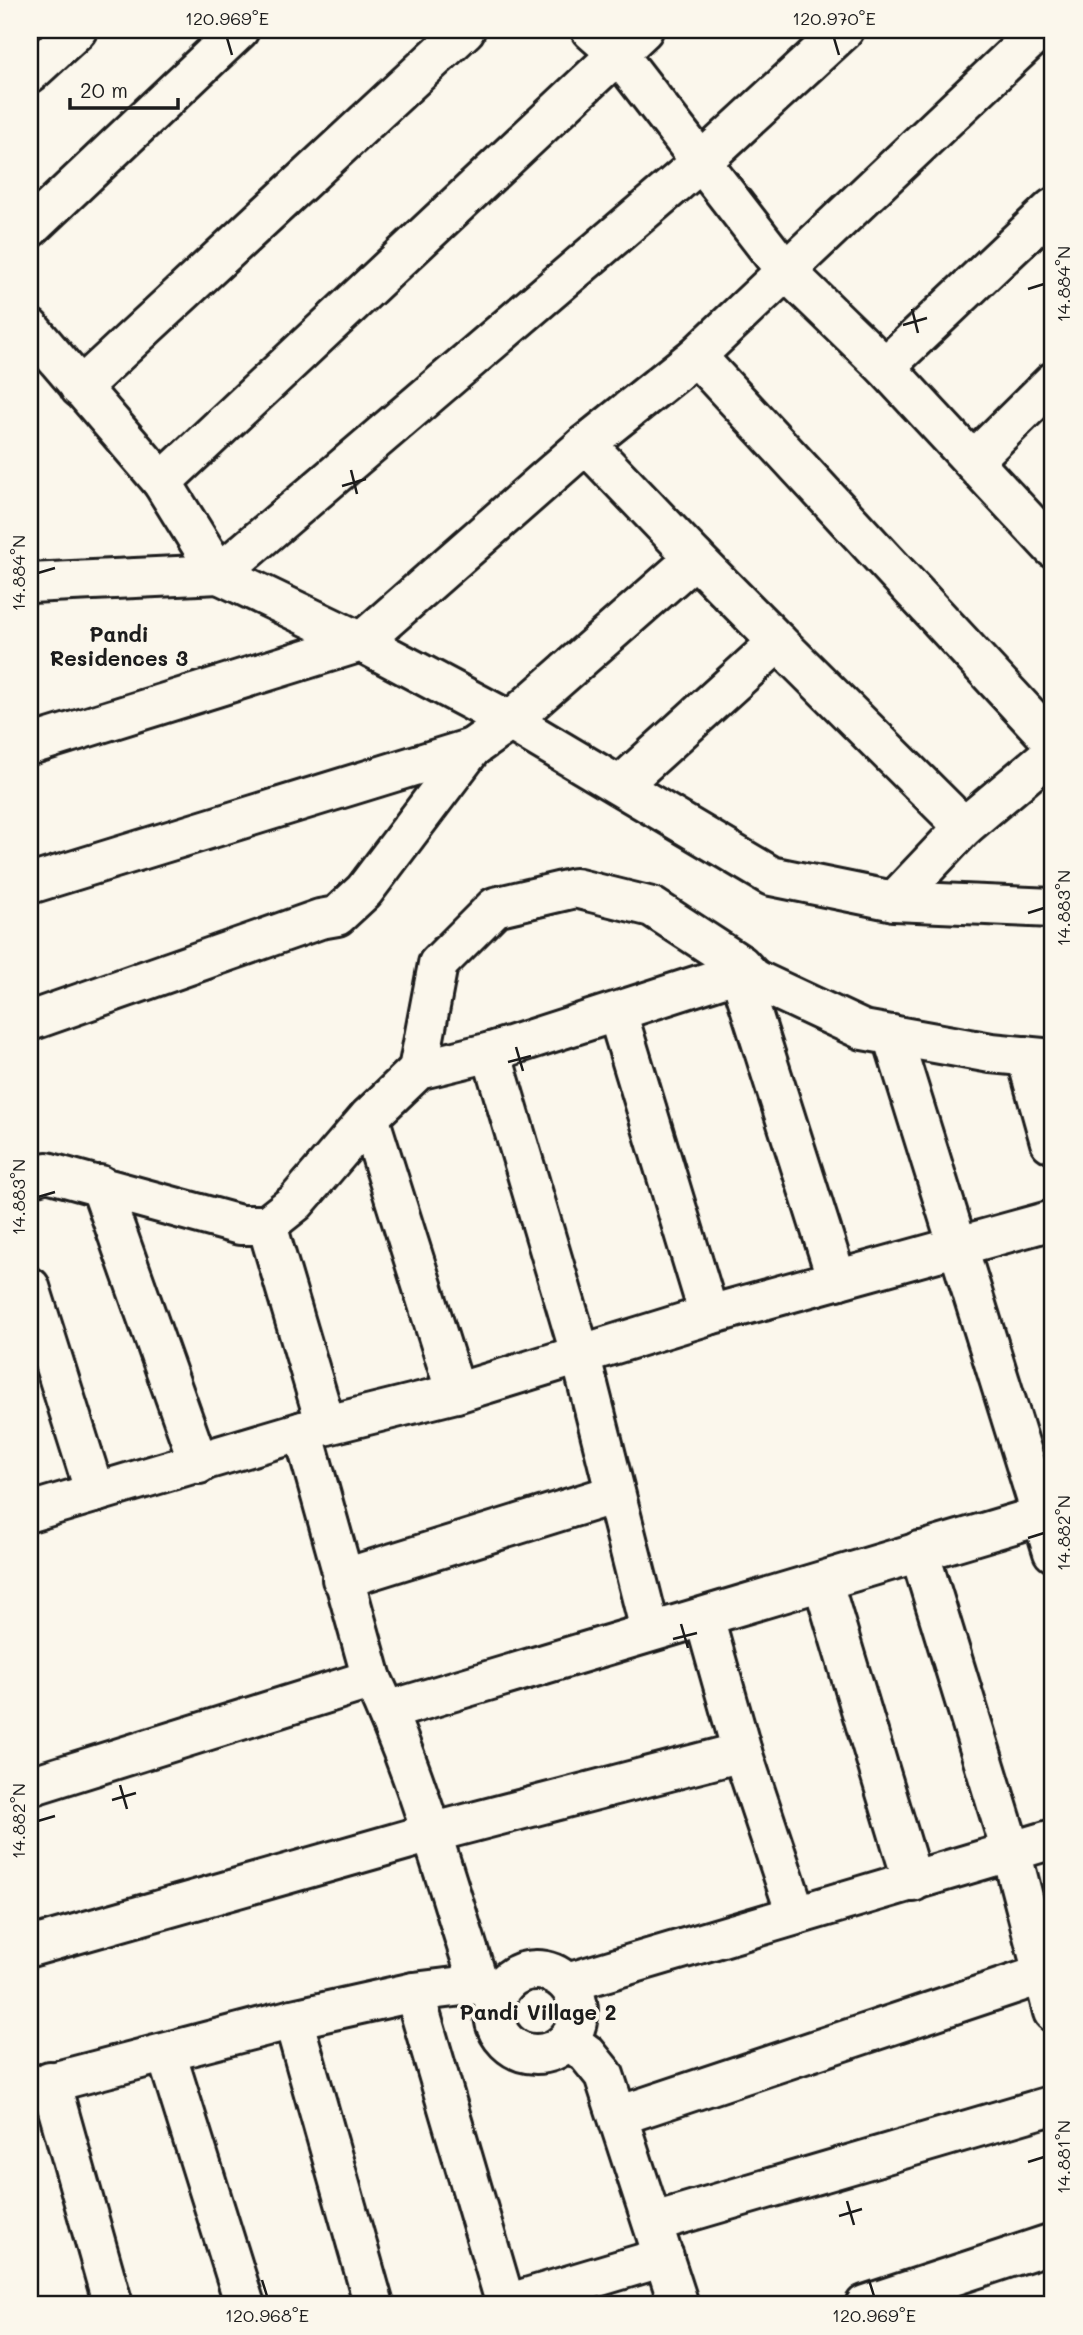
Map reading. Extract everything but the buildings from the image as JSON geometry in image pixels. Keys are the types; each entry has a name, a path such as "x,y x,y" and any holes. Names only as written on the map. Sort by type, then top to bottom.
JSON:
{"street":[{"path":"30,73 78,30"},
{"path":"30,228 240,30"},
{"path":"80,388 466,30"},
{"path":"219,574 701,162 844,30"},
{"path":"30,745 361,642 586,444 696,356 784,269 1040,30"},
{"path":"162,482 617,38 701,162 784,269 885,367 1053,548"},
{"path":"885,367 1053,208"},
{"path":"30,328 162,482 219,574"},
{"path":"696,356 1053,741"},
{"path":"974,460 1053,382"},
{"path":"586,444 695,558 964,827"},
{"path":"30,1021 320,919 338,916 364,891 472,748 510,721 695,558"},
{"path":"30,583 219,574 361,642 510,721 771,876 894,901 1053,908"},
{"path":"621,785 778,642"},
{"path":"30,884 472,748"},
{"path":"894,901 964,827 1053,751"},
{"path":"418,1070 438,964 495,907 575,888 652,907 741,965 837,1280"},
{"path":"30,1177 47,1172 240,1225 267,1225 296,1202 369,1117 418,1070 491,1052 745,975 863,1030 1040,1058 1049,1142"},
{"path":"617,1012 709,1315"},
{"path":"892,1035 956,1248 1046,1514 1053,1552"},
{"path":"491,1052 580,1353 650,1630"},
{"path":"369,1117 456,1393"},
{"path":"100,1185 200,1464"},
{"path":"30,1512 315,1428 456,1393 709,1315 1053,1220"},
{"path":"113,2305 40,2085 293,2019 414,1992 487,1990 528,1970 556,1974 567,1983 576,1996 576,2027 568,2040 557,2049 542,2054 528,2054 513,2048 502,2039 495,2025 487,1990 379,1695 342,1579 315,1428 267,1225"},
{"path":"30,1287 95,1493"},
{"path":"342,1579 615,1494"},
{"path":"30,1786 379,1695 704,1617 1046,1514"},
{"path":"919,1551 1048,1973 1053,2012"},
{"path":"823,1583 913,1882"},
{"path":"704,1617 742,1752 796,1914"},
{"path":"30,1947 430,1833 742,1752"},
{"path":"567,1983 1053,1839"},
{"path":"618,2116 1048,1973"},
{"path":"414,1992 505,2305 659,2239 1053,2105"},
{"path":"293,2019 374,2305"},
{"path":"568,2040 587,2053 604,2075 679,2305"},
{"path":"166,2053 245,2305"},
{"path":"865,2305 1053,2243"}],"district":[{"name":"Pandi Residences 3","path":"119,647"},
{"name":"Pandi Village 2","path":"538,2013"}]}
